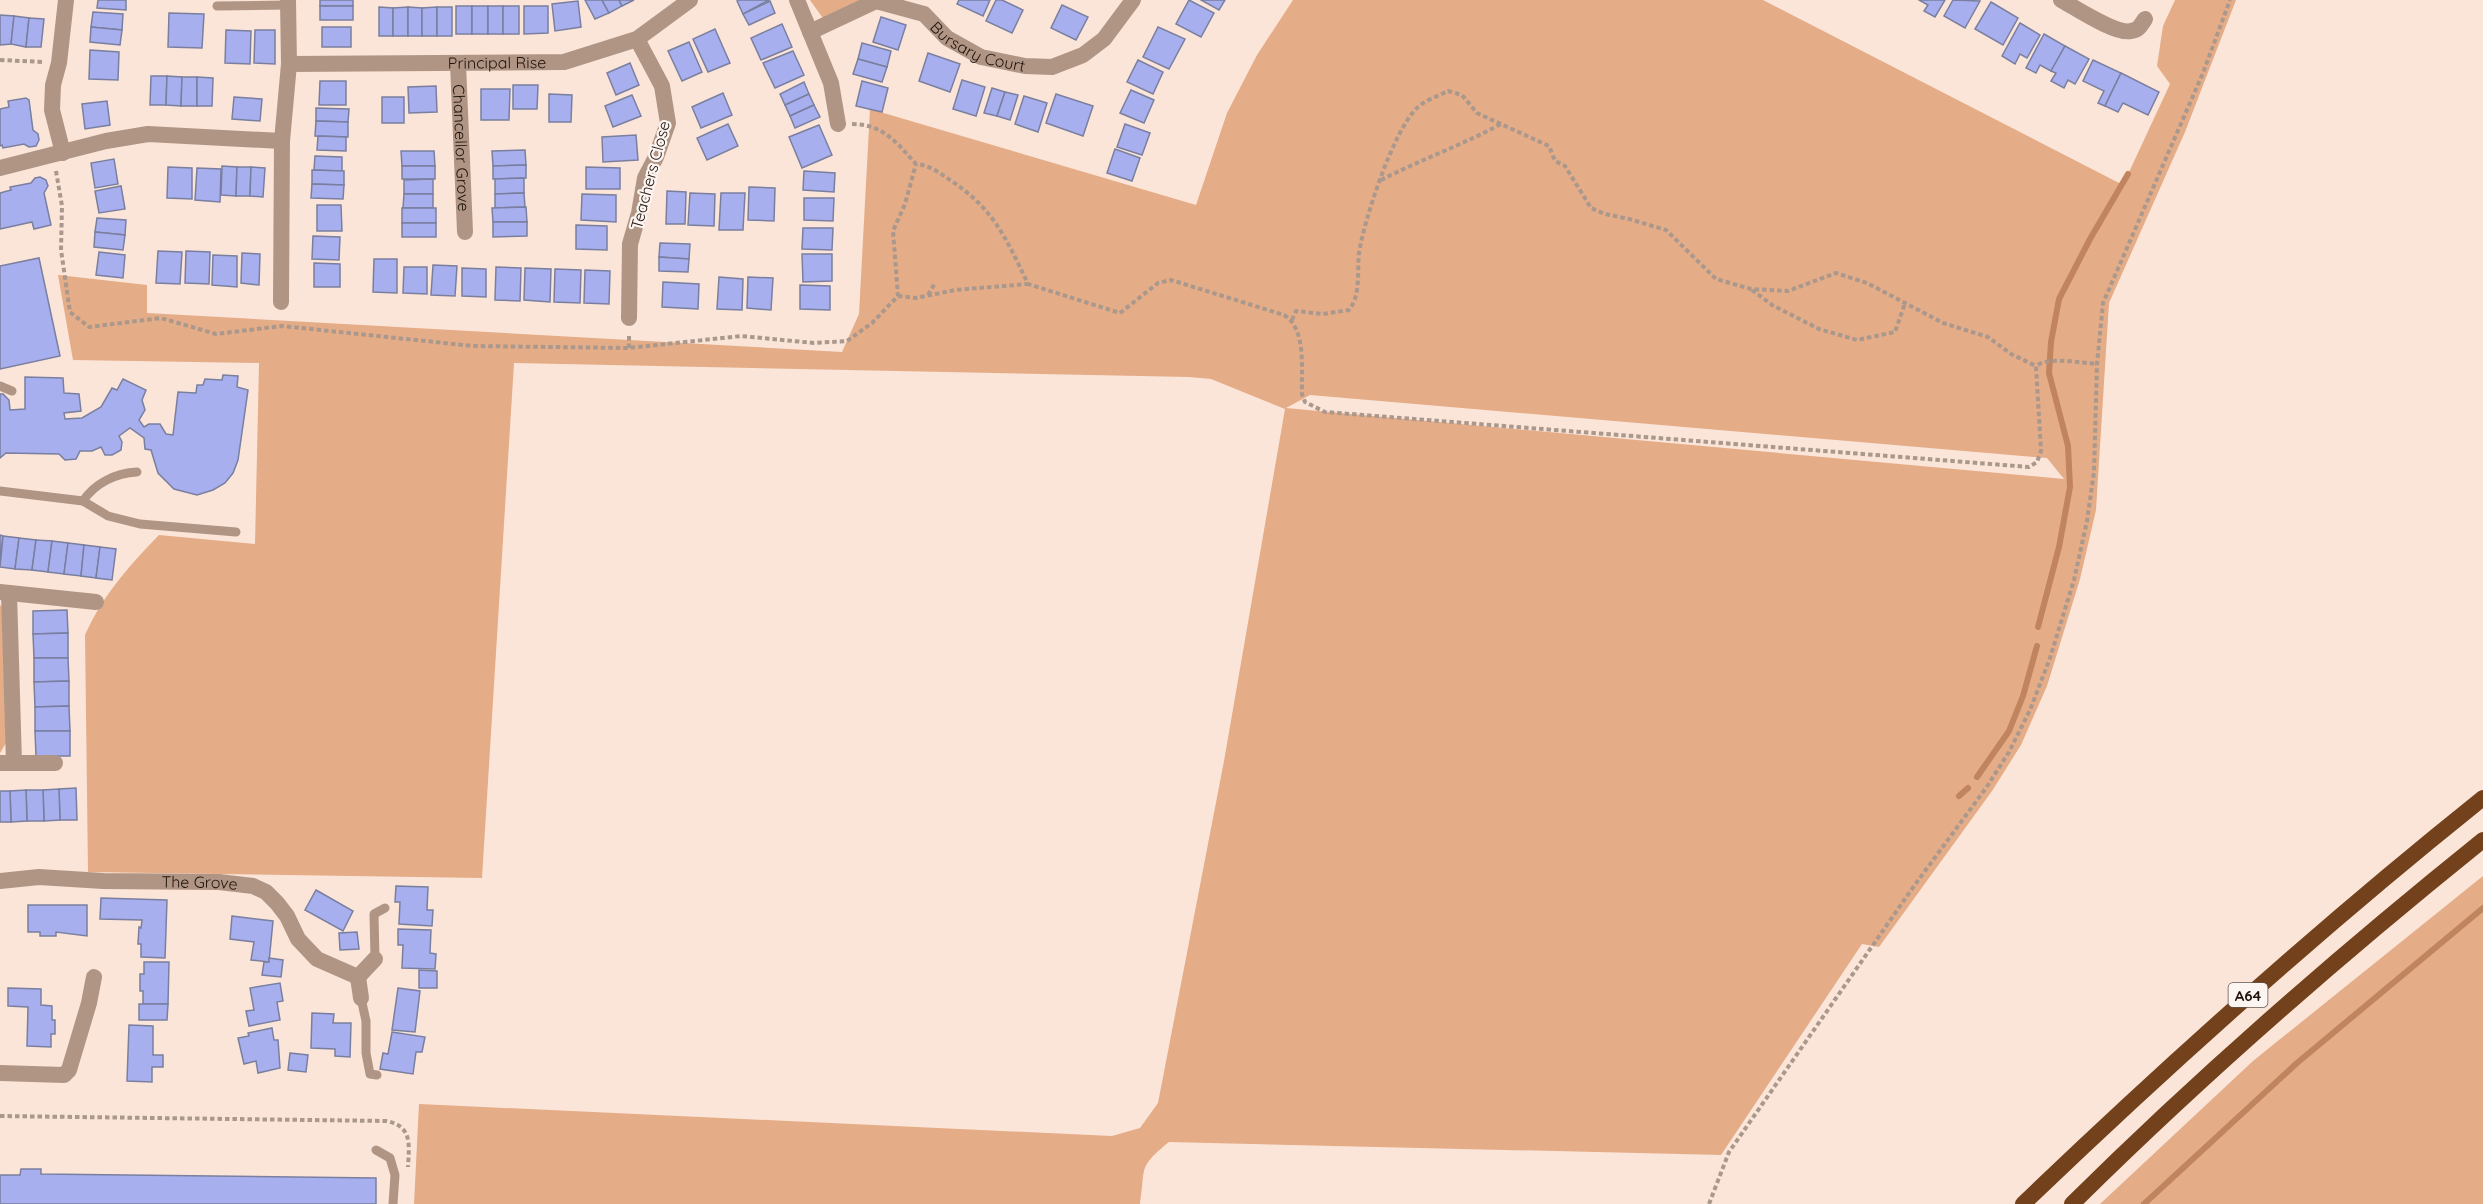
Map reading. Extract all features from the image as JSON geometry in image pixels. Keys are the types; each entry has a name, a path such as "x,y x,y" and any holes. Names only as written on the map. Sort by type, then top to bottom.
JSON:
{"highway":[{"name":"A64","path":"2023,1204 2283,963 2379,881 2483,798"},
{"name":"A64","path":"2072,1204 2203,1078 2391,915 2483,840"}],"street":[{"path":"58,155 52,110 53,85 59,63 66,0"},
{"name":"Principal Rise","path":"289,64 564,62 637,39 690,0"},
{"path":"797,0 831,83 837,124"},
{"name":"Bursary Court","path":"810,32 876,1 924,14 947,38 981,57 1025,66 1052,67 1083,55 1104,39 1133,0"},
{"path":"2061,0 2118,30 2129,32 2139,28 2145,19"},
{"path":"281,302 282,141 289,64 288,3"},
{"name":"Teachers Close","path":"629,318 630,244 639,213 645,178 656,157 668,123 662,86 637,39"},
{"name":"Chancellor Grove","path":"458,64 465,232"},
{"path":"0,168 106,141 148,134 282,141"},
{"path":"55,763 7,763 4,593 96,602"},
{"name":"The Grove","path":"0,881 39,877 103,881 219,882 253,886 266,892 277,903 287,916 298,939 317,959 358,977"},
{"path":"361,998 358,977 375,959"},
{"path":"0,1073 64,1075 69,1070 89,1003 94,977"}],"lane":[{"path":"217,6 288,3"},
{"path":"0,386 12,391"},
{"path":"83,501 89,492 103,482 124,472 137,472"},
{"path":"0,492 83,501 108,516 140,524 236,532"},
{"path":"375,959 374,914 385,908"},
{"path":"361,998 367,1028 367,1066 370,1074 377,1075"},
{"path":"376,1150 390,1158 395,1174 393,1204"}],"path":[{"path":"1709,1204 1729,1152 1986,788 2009,752 2030,710 2050,658 2073,580 2087,521 2094,472 2097,364 2103,303 2202,73 2230,0"},
{"path":"0,60 59,63"},
{"path":"1292,320 1296,311 1323,314 1349,310 1356,302 1360,251 1370,206 1398,138 1416,108 1448,91 1462,95 1477,113 1550,146 1555,161 1565,166 1591,208 1665,230 1716,279 1751,289 1788,291 1836,273 1867,283 1943,323 1989,337 2011,354 2036,366"},
{"path":"837,124 866,124 876,127 892,137 916,164 924,165 940,173 963,188 987,210 1003,231 1028,284"},
{"path":"1380,181 1501,124"},
{"path":"58,155 62,206 61,250 70,312 89,327 161,318 216,334 282,326 473,346 629,348 741,336 814,344 847,341 872,323 898,296 893,231 905,204 916,164"},
{"path":"898,296 916,298 955,290 1028,284 1120,312 1158,283 1171,280 1284,315 1292,320 1298,334 1302,394 1305,402 1324,412 2029,467 2037,462 2041,451 2036,366"},
{"path":"927,296 935,283"},
{"path":"1751,289 1772,306 1819,329 1857,340 1894,332 1905,303"},
{"path":"2036,366 2044,362 2056,361 2097,364"},
{"path":"0,1116 386,1120 399,1123 406,1132 409,1146 408,1169"}],"shaded area":[{"path":"810,0 876,0 827,24"},
{"path":"1293,0 1763,0 2123,185 2170,84 2157,66 2163,26 2175,0 2236,0 2185,132 2109,303 2096,510 2080,579 2047,686 2021,745 1992,791 1879,947 1862,944 1721,1155 1169,1142 1147,1163 1143,1175 1140,1204 414,1204 419,1104 1112,1136 1140,1128 1158,1103 1224,761 1285,409 1211,379 514,363 482,878 88,872 85,635 100,607 118,582 159,535 255,544 259,363 73,360 58,275 147,285 147,313 842,352 859,314 870,109 1196,205 1227,113 1257,55","holes":["1310,395 2047,458 2064,479 1286,408"]},
{"path":"0,605 3,608 6,743 0,753"},
{"path":"2483,876 2483,1204 2100,1204 2253,1061"}],"building":[{"path":"98,0 126,0 126,10 97,8"},
{"path":"320,0 353,0 353,6 320,6"},
{"path":"585,0 602,0 609,13 595,19"},
{"path":"602,0 619,0 622,6 609,13"},
{"path":"619,0 634,0 622,6"},
{"path":"738,0 769,0 743,14 737,1"},
{"path":"959,0 990,0 983,16 957,4"},
{"path":"996,0 1002,0 1023,10 1012,33 986,21"},
{"path":"1189,0 1214,13 1201,37 1176,24"},
{"path":"1201,0 1225,0 1219,10"},
{"path":"1919,0 1945,0 1935,17 1924,11 1928,5"},
{"path":"1953,0 1980,1 1965,28 1944,16"},
{"path":"578,1 581,27 555,31 552,4"},
{"path":"770,1 775,13 749,25 743,14"},
{"path":"1991,2 2018,18 2003,45 1975,29"},
{"path":"1062,5 1088,17 1076,40 1051,28"},
{"path":"320,6 353,6 353,20 320,20"},
{"path":"456,6 472,6 472,34 456,34"},
{"path":"472,6 488,6 488,34 472,34"},
{"path":"488,6 503,6 503,34 488,34"},
{"path":"503,6 519,6 519,34 503,34"},
{"path":"524,6 548,6 548,33 524,34"},
{"path":"379,7 393,8 393,36 379,36"},
{"path":"408,7 408,36 393,36 393,8"},
{"path":"408,7 422,8 422,36 408,36"},
{"path":"437,7 437,36 422,36 422,8"},
{"path":"437,7 452,7 452,36 437,36"},
{"path":"93,12 123,14 122,30 91,27"},
{"path":"169,13 204,14 202,48 168,47"},
{"path":"0,15 14,16 11,44 0,45"},
{"path":"14,16 29,18 26,47 11,44"},
{"path":"881,17 906,25 898,50 873,42"},
{"path":"29,18 44,19 41,47 26,47"},
{"path":"2020,23 2040,35 2027,58 2020,54 2015,64 2002,56"},
{"path":"782,24 792,47 761,60 751,38"},
{"path":"91,27 122,30 120,45 90,42"},
{"path":"322,27 351,27 351,47 322,47"},
{"path":"1158,27 1185,39 1169,69 1143,57"},
{"path":"715,29 730,63 708,72 693,39"},
{"path":"226,30 251,31 250,64 225,63"},
{"path":"255,30 275,30 275,64 254,63"},
{"path":"2044,34 2065,46 2051,71 2040,65 2036,73 2026,68"},
{"path":"689,42 702,72 682,81 668,51"},
{"path":"862,43 891,51 887,67 858,59"},
{"path":"2065,46 2089,59 2075,84 2068,80 2064,88 2051,81 2056,73 2051,71"},
{"path":"90,50 119,52 118,80 89,79"},
{"path":"793,51 804,75 775,88 763,63"},
{"path":"928,53 960,64 950,92 919,81"},
{"path":"858,59 887,67 882,82 853,74"},
{"path":"1138,60 1163,72 1153,94 1127,82"},
{"path":"2093,60 2121,73 2105,106 2098,103 2104,91 2083,81"},
{"path":"630,63 639,85 616,95 607,73"},
{"path":"2121,73 2159,92 2148,115 2123,103 2118,112 2105,106"},
{"path":"151,76 167,76 166,105 150,105"},
{"path":"167,76 182,77 181,106 166,105"},
{"path":"182,77 197,77 197,106 181,106"},
{"path":"197,77 213,78 212,106 197,106"},
{"path":"962,80 985,87 976,116 953,109"},
{"path":"320,81 346,81 346,105 319,105"},
{"path":"862,81 888,88 882,112 856,106"},
{"path":"804,82 809,94 785,105 780,94"},
{"path":"513,85 538,85 537,109 513,109"},
{"path":"436,86 437,112 409,113 408,87"},
{"path":"992,88 1005,92 997,116 984,113"},
{"path":"481,89 510,89 509,120 481,120"},
{"path":"1131,90 1154,100 1144,123 1120,113"},
{"path":"1005,92 1018,95 1010,120 997,116"},
{"path":"723,93 732,115 701,128 692,107"},
{"path":"549,94 572,95 571,122 549,122"},
{"path":"809,94 814,105 790,116 785,105"},
{"path":"1056,94 1093,106 1083,136 1046,123"},
{"path":"632,95 641,116 613,127 605,106"},
{"path":"1024,96 1047,103 1038,132 1015,124"},
{"path":"234,97 262,99 260,121 232,119"},
{"path":"382,97 404,97 404,123 382,123"},
{"path":"26,98 29,100 33,130 38,134 39,140 36,146 29,147 24,144 3,148 2,145 0,146 0,109 9,107 8,101"},
{"path":"107,101 110,125 85,129 82,104"},
{"path":"814,105 820,117 795,128 790,116"},
{"path":"316,108 349,109 348,122 316,121"},
{"path":"316,121 348,122 348,137 315,136"},
{"path":"728,124 738,146 707,160 697,138"},
{"path":"1125,124 1150,133 1142,155 1117,147"},
{"path":"819,125 832,155 802,168 789,137"},
{"path":"636,135 638,160 603,162 602,137"},
{"path":"318,136 346,137 346,151 317,150"},
{"path":"1115,149 1140,158 1132,181 1107,173"},
{"path":"525,150 526,165 493,166 492,151"},
{"path":"401,151 434,151 435,166 402,166"},
{"path":"315,156 342,157 342,171 314,170"},
{"path":"114,159 118,184 95,188 91,163"},
{"path":"526,165 526,178 493,179 493,166"},
{"path":"222,166 237,167 236,196 221,195"},
{"path":"402,166 435,166 435,179 402,179"},
{"path":"168,167 192,168 192,199 167,198"},
{"path":"237,167 251,167 250,196 236,196"},
{"path":"251,167 265,168 263,197 250,196"},
{"path":"586,167 620,168 620,189 586,189"},
{"path":"197,168 221,169 220,202 195,200"},
{"path":"312,170 344,171 344,185 312,184"},
{"path":"804,171 835,173 834,192 803,190"},
{"path":"40,177 46,180 48,186 44,193 51,225 34,229 32,222 0,229 0,193 11,190 10,187 31,183 35,178"},
{"path":"524,178 524,193 495,194 495,179"},
{"path":"433,179 433,194 404,194 404,180"},
{"path":"312,184 344,185 343,199 311,198"},
{"path":"121,186 125,209 99,213 95,191"},
{"path":"749,187 775,188 774,221 748,220"},
{"path":"667,191 686,192 685,224 666,224"},
{"path":"524,193 525,207 495,208 495,194"},
{"path":"690,193 715,194 714,226 688,225"},
{"path":"721,193 745,193 743,230 719,230"},
{"path":"404,194 433,194 433,208 403,208"},
{"path":"582,194 616,195 616,222 581,220"},
{"path":"804,198 834,198 833,221 804,220"},
{"path":"317,205 341,205 342,231 317,231"},
{"path":"526,207 527,222 493,222 492,208"},
{"path":"402,208 436,208 436,223 402,223"},
{"path":"97,218 126,220 125,235 95,232"},
{"path":"493,222 527,222 527,236 493,237"},
{"path":"402,223 436,223 436,237 402,237"},
{"path":"576,225 607,226 607,250 576,249"},
{"path":"803,228 833,228 832,250 802,249"},
{"path":"95,232 125,235 123,250 94,247"},
{"path":"313,236 340,237 339,260 312,259"},
{"path":"660,243 690,244 689,259 659,257"},
{"path":"158,251 182,252 180,284 156,283"},
{"path":"186,251 210,252 209,284 185,283"},
{"path":"99,252 125,255 123,278 96,275"},
{"path":"242,253 260,254 259,285 241,283"},
{"path":"802,254 832,254 832,281 803,282"},
{"path":"213,255 237,256 237,287 212,285"},
{"path":"659,257 689,259 688,272 659,271"},
{"path":"39,258 60,356 0,369 0,266"},
{"path":"374,259 397,259 397,293 373,292"},
{"path":"314,263 340,264 340,287 314,287"},
{"path":"433,265 457,266 455,296 431,295"},
{"path":"404,267 427,267 427,294 403,293"},
{"path":"496,267 521,268 520,301 495,300"},
{"path":"462,268 486,269 486,297 462,296"},
{"path":"525,268 551,269 550,302 524,300"},
{"path":"555,269 581,270 580,303 554,302"},
{"path":"585,270 610,271 609,304 584,303"},
{"path":"719,277 743,279 742,310 717,309"},
{"path":"748,277 773,278 771,310 747,308"},
{"path":"663,282 699,284 698,309 662,307"},
{"path":"800,285 830,286 830,310 800,309"},
{"path":"223,375 238,376 237,387 248,390 238,460 233,473 225,483 213,490 197,495 174,489 158,473 151,450 145,449 144,438 130,428 119,436 122,442 121,450 112,455 105,455 101,447 92,451 80,451 76,459 65,460 59,454 6,453 0,458 0,394 9,400 10,410 25,409 25,377 63,378 64,393 79,394 81,411 64,413 65,419 82,418 101,407 112,388 117,390 123,379 146,390 142,400 145,410 139,420 144,427 149,424 160,424 166,434 173,435 178,392 196,393 197,385 203,385 205,379 222,380"},
{"path":"0,535 3,536 0,561"},
{"path":"3,536 19,538 15,569 0,567"},
{"path":"19,538 36,540 32,570 15,569"},
{"path":"36,540 52,541 48,572 32,570"},
{"path":"52,541 68,543 64,574 48,572"},
{"path":"68,543 84,545 81,576 64,574"},
{"path":"84,545 100,547 96,578 81,576"},
{"path":"100,547 116,549 112,580 96,578"},
{"path":"67,610 68,633 33,634 33,611"},
{"path":"68,633 68,658 34,658 33,634"},
{"path":"34,658 68,658 69,681 34,682"},
{"path":"69,681 69,706 35,707 34,682"},
{"path":"69,706 70,731 35,731 35,707"},
{"path":"35,731 70,731 70,756 36,756"},
{"path":"76,788 77,820 60,820 59,789"},
{"path":"59,789 60,820 44,821 43,790"},
{"path":"26,790 43,790 44,821 27,821"},
{"path":"26,790 27,821 11,822 10,791"},
{"path":"0,791 10,791 11,822 0,822"},
{"path":"396,886 428,887 427,910 433,910 432,926 399,924 400,902 395,902"},
{"path":"316,890 353,911 343,931 305,910"},
{"path":"101,898 167,900 165,958 141,957 141,944 138,944 139,927 141,928 142,920 100,919"},
{"path":"28,905 87,905 87,936 56,932 56,936 40,936 40,932 28,932"},
{"path":"232,916 273,921 269,962 251,960 254,942 230,939"},
{"path":"398,929 431,930 430,953 436,954 435,969 402,968 403,945 398,945"},
{"path":"357,932 359,949 340,950 339,933"},
{"path":"269,958 283,960 281,977 262,975 264,962 269,962"},
{"path":"144,962 169,962 168,1004 143,1004 140,974 144,974"},
{"path":"419,970 437,971 437,988 419,988"},
{"path":"280,983 283,1001 277,1002 280,1020 249,1026 246,1011 254,1010 250,988"},
{"path":"8,988 41,989 41,1005 52,1006 52,1020 55,1020 55,1034 51,1034 51,1047 27,1046 28,1007 8,1006"},
{"path":"398,988 420,991 415,1032 392,1030"},
{"path":"139,1004 168,1004 167,1020 139,1020"},
{"path":"312,1013 334,1014 333,1023 351,1023 350,1057 335,1056 335,1049 311,1048"},
{"path":"129,1025 153,1026 153,1055 163,1055 163,1067 152,1067 152,1082 127,1081"},
{"path":"272,1028 274,1040 278,1040 280,1068 258,1073 256,1061 244,1064 238,1038 249,1036 248,1033"},
{"path":"392,1032 425,1037 422,1052 416,1052 413,1074 380,1069 383,1053 388,1054"},
{"path":"290,1053 308,1055 306,1072 288,1070"},
{"path":"21,1169 41,1169 41,1174 376,1178 376,1204 0,1204 0,1175 20,1175"}],"waterway":[{"path":"2038,627 2059,547 2070,487 2068,446 2049,373 2051,342 2059,299 2090,239 2128,174"},
{"path":"1977,777 2009,731 2023,696 2037,646"},
{"path":"1959,796 1968,788"},
{"path":"2144,1204 2297,1063 2483,908"}]}
